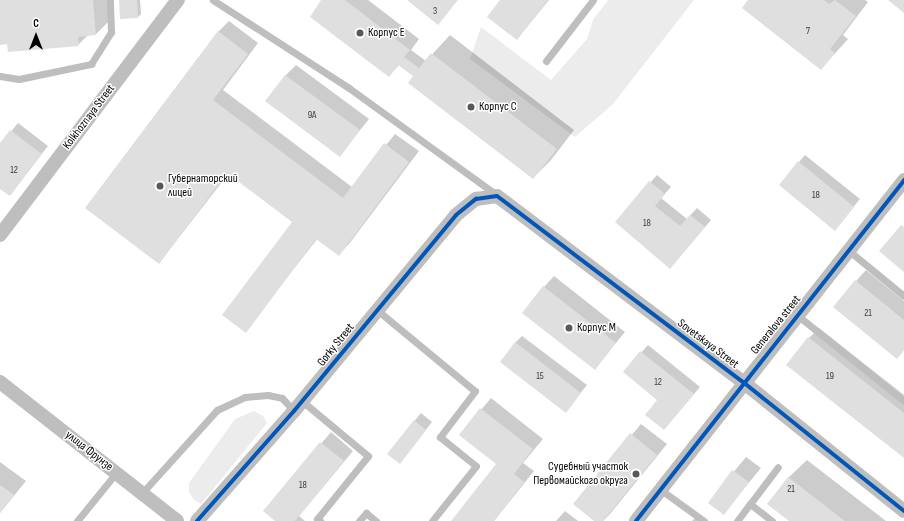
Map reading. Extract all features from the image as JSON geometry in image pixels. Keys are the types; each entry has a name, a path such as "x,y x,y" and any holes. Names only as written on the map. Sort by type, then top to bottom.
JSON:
{"street":[{"name":"Kolkhoznaya Street","path":"2,226 178,0"},
{"name":"Generalova street","path":"636,521 743,382 904,180"},
{"name":"Gorky Street","path":"198,521 298,406 456,215 476,199 498,196"},
{"name":"Sovetskaya Street","path":"498,196 743,382 904,511"},
{"name":"улица Фрунзе","path":"0,382 176,521"}],"lane":[{"path":"0,76 19,79 91,64 111,32 110,0"},
{"path":"213,0 349,88 498,196"},
{"path":"546,61 593,0"},
{"path":"848,250 904,296"},
{"path":"377,310 475,391 440,437 476,466 432,521"},
{"path":"797,315 904,400"},
{"path":"142,493 217,410 245,397 268,395 282,398 298,406 368,456 317,519 320,521"},
{"path":"737,521 778,467"},
{"path":"77,521 116,473"},
{"path":"661,490 704,521"},
{"path":"750,504 772,521"},
{"path":"359,521 366,513 376,521"}],"shaded area":[{"path":"608,0 694,0 613,104 575,137 470,59 481,27 551,80 587,39 593,20"},
{"path":"254,411 263,416 267,423 201,504 194,500 189,492 189,483 235,419"}],"building":[{"path":"0,0 93,0 96,35 78,37 79,46 8,52 7,44 0,45"},
{"path":"119,0 137,0 138,18 120,19"},
{"name":"Корпус С","path":"321,0 345,0 410,50 404,57 419,68 431,53 557,149 533,179 408,83 413,76 398,65 389,77 310,17"},
{"path":"407,0 458,0 438,25"},
{"path":"500,0 548,0 517,40 487,17"},
{"path":"748,0 824,0 829,4 835,0 856,16 830,49 835,53 821,70 742,8"},
{"path":"888,0 904,0 904,13"},
{"name":"Губернаторский лицей","path":"218,31 248,54 213,100 343,198 384,143 409,162 339,256 316,239 246,333 222,315 292,222 227,173 159,264 85,208"},
{"path":"285,75 360,130 340,157 265,101"},
{"path":"10,130 42,154 10,196 0,189 0,143"},
{"path":"798,161 854,207 835,231 779,185"},
{"path":"649,181 665,194 655,206 680,226 690,215 705,227 670,269 615,222"},
{"path":"901,225 904,227 904,272 879,251"},
{"path":"855,280 904,320 904,350 897,359 833,307"},
{"name":"Корпус M","path":"543,286 616,343 595,370 522,313"},
{"path":"808,337 904,413 904,458 786,365"},
{"path":"515,342 581,393 566,413 500,362"},
{"path":"640,351 694,394 664,430 645,415 657,400 623,372"},
{"path":"480,408 533,449 514,474 524,482 494,521 451,521 496,464 459,435"},
{"path":"414,420 426,430 400,464 387,454"},
{"path":"630,433 657,455 603,521 594,521 573,504"},
{"path":"320,442 344,461 295,521 275,521 263,511"},
{"path":"732,470 749,482 724,515 708,503"},
{"path":"788,477 845,521 789,521 767,504"},
{"path":"0,485 14,495 0,513"}],"cycle path":[{"path":"636,521 904,180"},
{"path":"197,521 294,411 456,215 476,199 497,196 743,382 904,511"}],"place":[{"name":"Корпус Е","path":"360,33"},
{"name":"Корпус С","path":"471,107"},
{"name":"Губернаторский лицей","path":"160,186"},
{"name":"Корпус M","path":"569,328"},
{"name":"Судебный участок Первомайского округа","path":"636,474"}]}
